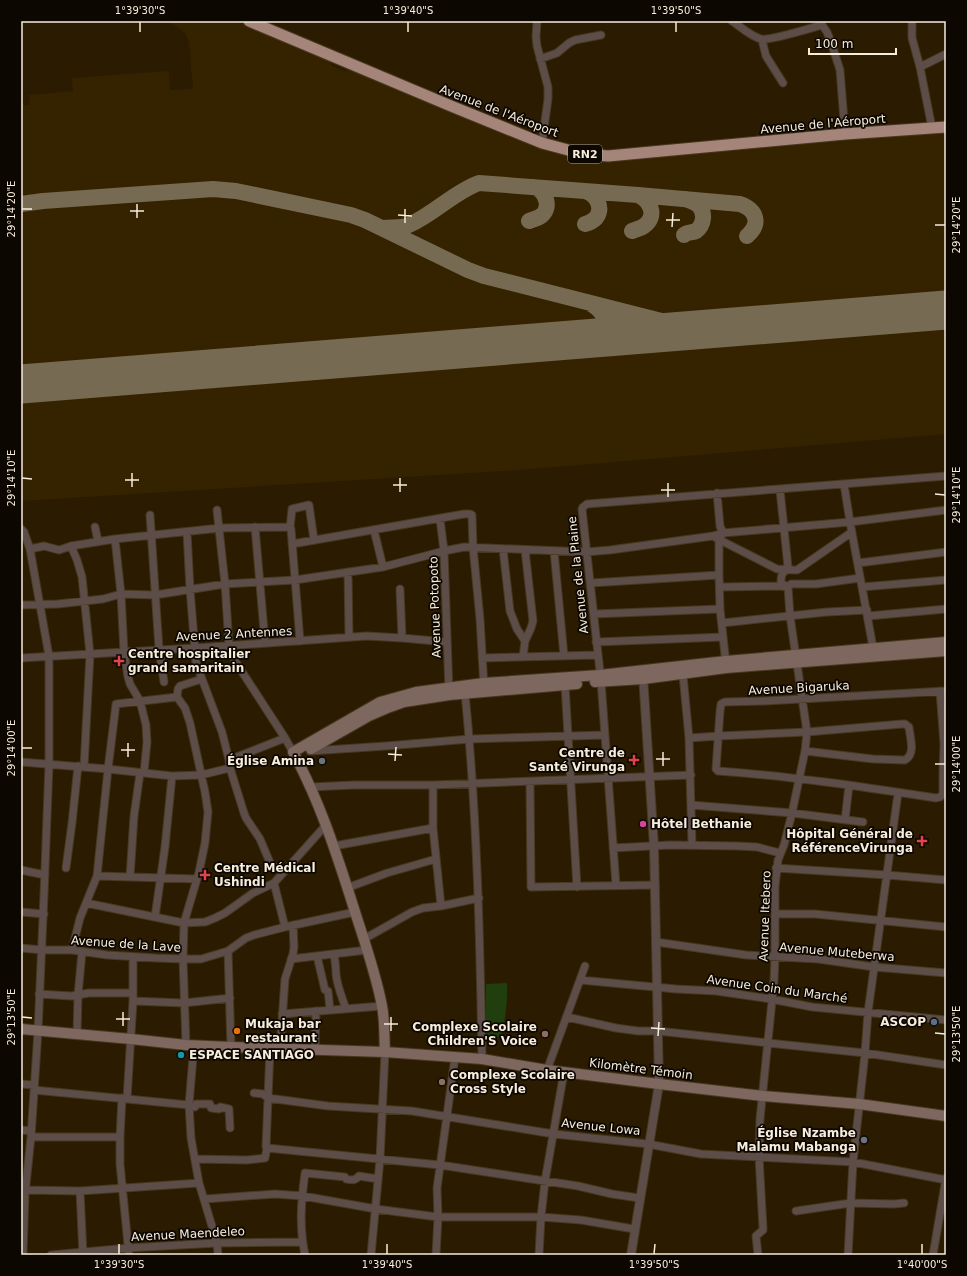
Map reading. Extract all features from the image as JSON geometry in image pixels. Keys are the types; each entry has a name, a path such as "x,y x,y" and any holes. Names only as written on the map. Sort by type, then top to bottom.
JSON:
{"highway":[{"name":"Avenue de l'Aéroport","path":"248,21 542,143 582,154 608,156 845,134 946,127"}],"main road":[{"path":"294,755 382,706 449,691 643,675 726,665 874,652 946,642"},
{"path":"874,652 946,651"},
{"path":"643,675 683,675 726,665"},
{"path":"449,691 466,693 484,687 565,685 600,678"},
{"path":"294,755 308,751 369,716 382,706"},
{"path":"294,755 311,786 334,846 364,939 382,1006 385,1052"},
{"name":"Kilomètre Témoin","path":"21,1029 230,1048 385,1052 455,1056 547,1070 659,1084 763,1096 858,1104 946,1116"}],"street":[{"path":"537,21 536,37 540,59 548,86 548,99 542,143"},
{"path":"732,21 762,40 788,35 822,23 831,42 840,70 845,134"},
{"path":"912,21 912,38 920,67 932,128"},
{"path":"540,59 557,53 575,40 601,35"},
{"path":"762,40 766,56 783,83"},
{"path":"920,67 946,54"},
{"name":"Avenue de la Plaine","path":"616,885 598,655 582,509 585,505 717,493 780,490 946,476"},
{"path":"844,484 874,652"},
{"name":"Avenue Itebero","path":"758,1255 756,1236 763,1229 759,1157 760,1119 775,957 774,896 776,868 792,813 805,751 806,732 803,699 790,616 789,586 781,583 782,573 788,570 788,567 780,490"},
{"path":"717,493 720,526 723,533"},
{"path":"300,641 290,528 292,509 309,505 314,540"},
{"path":"217,510 226,584 230,650 235,661 285,738 294,755"},
{"path":"21,605 40,605 103,599 121,594 155,595 226,584 295,580 383,567 464,547 586,552 716,538 723,533 850,522 946,510"},
{"path":"150,514 159,649 164,682"},
{"path":"292,544 464,514 472,515 473,547 480,619 484,687"},
{"name":"Avenue Potopoto","path":"440,518 444,551 449,691"},
{"path":"30,548 48,547 59,550 98,541 220,528 287,526 290,528"},
{"path":"96,527 98,541"},
{"path":"255,527 265,642"},
{"path":"21,530 24,532 30,548 49,656 49,764 44,914 31,1134 24,1192 23,1255"},
{"path":"374,530 383,567"},
{"path":"187,532 196,663 222,732 230,768 246,818 260,839 269,864 283,872"},
{"path":"716,538 777,569 797,570 852,532"},
{"path":"716,538 720,587 720,609 726,665"},
{"path":"115,539 121,594 124,652 130,684 140,701 146,724 147,742 134,816 130,877"},
{"path":"66,868 81,767 90,654 82,577 71,546"},
{"path":"502,548 510,611 517,629 525,641"},
{"path":"523,657 525,641 533,621 525,550"},
{"path":"554,551 564,656"},
{"path":"858,563 946,552"},
{"path":"788,570 792,574 793,580 789,586"},
{"path":"348,572 349,637"},
{"path":"591,583 719,575"},
{"path":"720,587 789,586 860,578"},
{"path":"862,587 946,580"},
{"path":"400,589 402,638"},
{"path":"594,614 720,609"},
{"path":"722,622 827,612 867,613 946,609"},
{"name":"Avenue 2 Antennes","path":"21,658 366,636 447,642"},
{"path":"596,642 723,637"},
{"path":"482,658 598,655"},
{"path":"631,1255 639,1198 659,1084 654,846 643,675"},
{"path":"683,675 689,738 692,845"},
{"path":"202,679 180,686 177,697 185,708 190,723 208,812 205,844 197,879 184,923 184,1003 190,1045 189,1105 191,1138 199,1183 217,1243 218,1255"},
{"path":"565,685 577,887"},
{"path":"799,779 936,798 940,797 943,794 945,744 943,691"},
{"name":"Avenue Bigaruka","path":"799,779 770,774 718,771 716,766 721,704 723,702 765,702 943,691"},
{"path":"466,693 473,784 479,898 482,1059"},
{"path":"72,950 80,918 97,876 116,704 177,697"},
{"path":"689,738 806,732 905,724 909,728 912,752 910,758 899,760 873,759 805,751"},
{"path":"308,751 470,739 605,735"},
{"path":"229,760 285,738"},
{"path":"21,762 172,776 201,775 230,768"},
{"path":"311,786 473,784 690,775"},
{"path":"155,917 162,877 172,776"},
{"path":"530,782 531,888 655,885"},
{"path":"433,785 433,828 441,906"},
{"path":"845,820 849,785"},
{"path":"848,1255 858,1104 865,1053 868,1012 898,793"},
{"path":"691,806 792,813 864,822"},
{"path":"86,903 184,923 205,922 225,913 253,893 274,883 326,825"},
{"path":"334,846 433,828"},
{"path":"613,848 692,845 750,846 780,853"},
{"path":"347,888 387,873 436,859"},
{"path":"776,868 946,880"},
{"path":"21,870 45,875"},
{"path":"97,876 197,879"},
{"path":"274,883 285,926"},
{"path":"364,939 412,912 423,908 479,898"},
{"path":"21,912 44,914"},
{"path":"230,1048 228,952 246,938 254,935 285,926 355,912"},
{"path":"775,914 815,914 946,927"},
{"path":"280,1050 284,979 294,947 292,925"},
{"name":"Avenue Muteberwa","path":"656,942 723,952 818,959 874,967 946,973"},
{"name":"Avenue de la Lave","path":"21,948 72,950 133,957 183,959 201,958 228,952"},
{"path":"291,959 366,950"},
{"path":"77,1034 78,994 82,952"},
{"path":"334,954 339,985 346,1009"},
{"path":"317,956 325,990 328,991 330,1010"},
{"path":"129,1251 122,1189 120,1137 131,1038 133,957"},
{"path":"547,1070 585,966"},
{"name":"Avenue Coin du Marché","path":"580,980 676,989 716,990 812,1007 946,1020"},
{"path":"39,994 71,996 78,994 133,997 184,1003 230,998"},
{"path":"282,1014 382,1006"},
{"path":"315,1050 316,1011"},
{"path":"567,1017 616,1028 638,1031 658,1031 865,1053 946,1064"},
{"path":"195,1159 247,1160 265,1158 267,1148 270,1049"},
{"path":"371,1255 380,1158 385,1052"},
{"path":"436,1255 438,1217 437,1190 455,1056"},
{"path":"539,1255 540,1217 564,1072"},
{"path":"21,1084 34,1087 125,1099 189,1105 195,1107 196,1104 210,1104 211,1108 219,1109 220,1107 229,1109 230,1128"},
{"name":"Avenue Lowa","path":"254,1093 263,1094 268,1098 330,1106 412,1111 554,1134 648,1144 701,1154 853,1162 946,1179"},
{"path":"21,1130 31,1134 120,1137"},
{"path":"267,1148 440,1165 580,1186 612,1194 639,1198"},
{"path":"304,1255 300,1217 305,1173 345,1177 346,1179 354,1180 359,1176 378,1179"},
{"path":"933,1255 946,1179"},
{"path":"24,1192 122,1189 199,1183"},
{"path":"80,1191 83,1254"},
{"path":"205,1199 274,1194 303,1196 376,1209 438,1217 540,1217 581,1220 634,1229"},
{"path":"796,1211 851,1203 904,1203"},
{"name":"Avenue Maendeleo","path":"51,1255 129,1251 217,1243 302,1242"}],"shaded area":[{"path":"165,21 238,21 328,58 332,66 345,71 352,69 577,156 946,132 946,434 520,470 21,501 21,105 30,105 29,95 73,91 72,78 169,71 170,90 193,89 189,42 185,33 176,26"}],"green space":[{"path":"507,983 507,1002 503,1033 498,1037 486,1037 486,984"}],"taxiway":[{"path":"384,228 409,225 427,215 461,192 479,183 740,204 750,210 755,218 754,227 747,236"},
{"path":"529,221 541,216 544,213 547,204 542,192 534,187"},
{"path":"21,204 43,201 213,189 236,191 351,215 365,220 468,270 484,276 701,330"},
{"path":"585,191 592,195 598,202 599,210 596,218 585,224"},
{"path":"632,231 644,226 651,218 651,209 649,204 638,195"},
{"path":"684,235 696,231 701,225 703,218 701,208 695,203 686,199"},
{"path":"591,304 602,313 605,326 600,334 591,339"}],"runway":[{"path":"21,384 946,310"}],"place":[{"name":"Centre hospitalier grand samaritain","path":"119,661"},
{"name":"Centre de Santé Virunga","path":"634,760"},
{"name":"Église Amina","path":"322,761"},
{"name":"Hôtel Bethanie","path":"643,824"},
{"name":"Hôpital Général de RéférenceVirunga","path":"922,841"},
{"name":"Centre Médical Ushindi","path":"205,875"},
{"name":"ASCOP","path":"934,1022"},
{"name":"Mukaja bar restaurant","path":"237,1031"},
{"name":"Complexe Scolaire Children'S Voice","path":"545,1034"},
{"name":"ESPACE SANTIAGO","path":"181,1055"},
{"name":"Complexe Scolaire Cross Style","path":"442,1082"},
{"name":"Église Nzambe Malamu Mabanga","path":"864,1140"}]}
